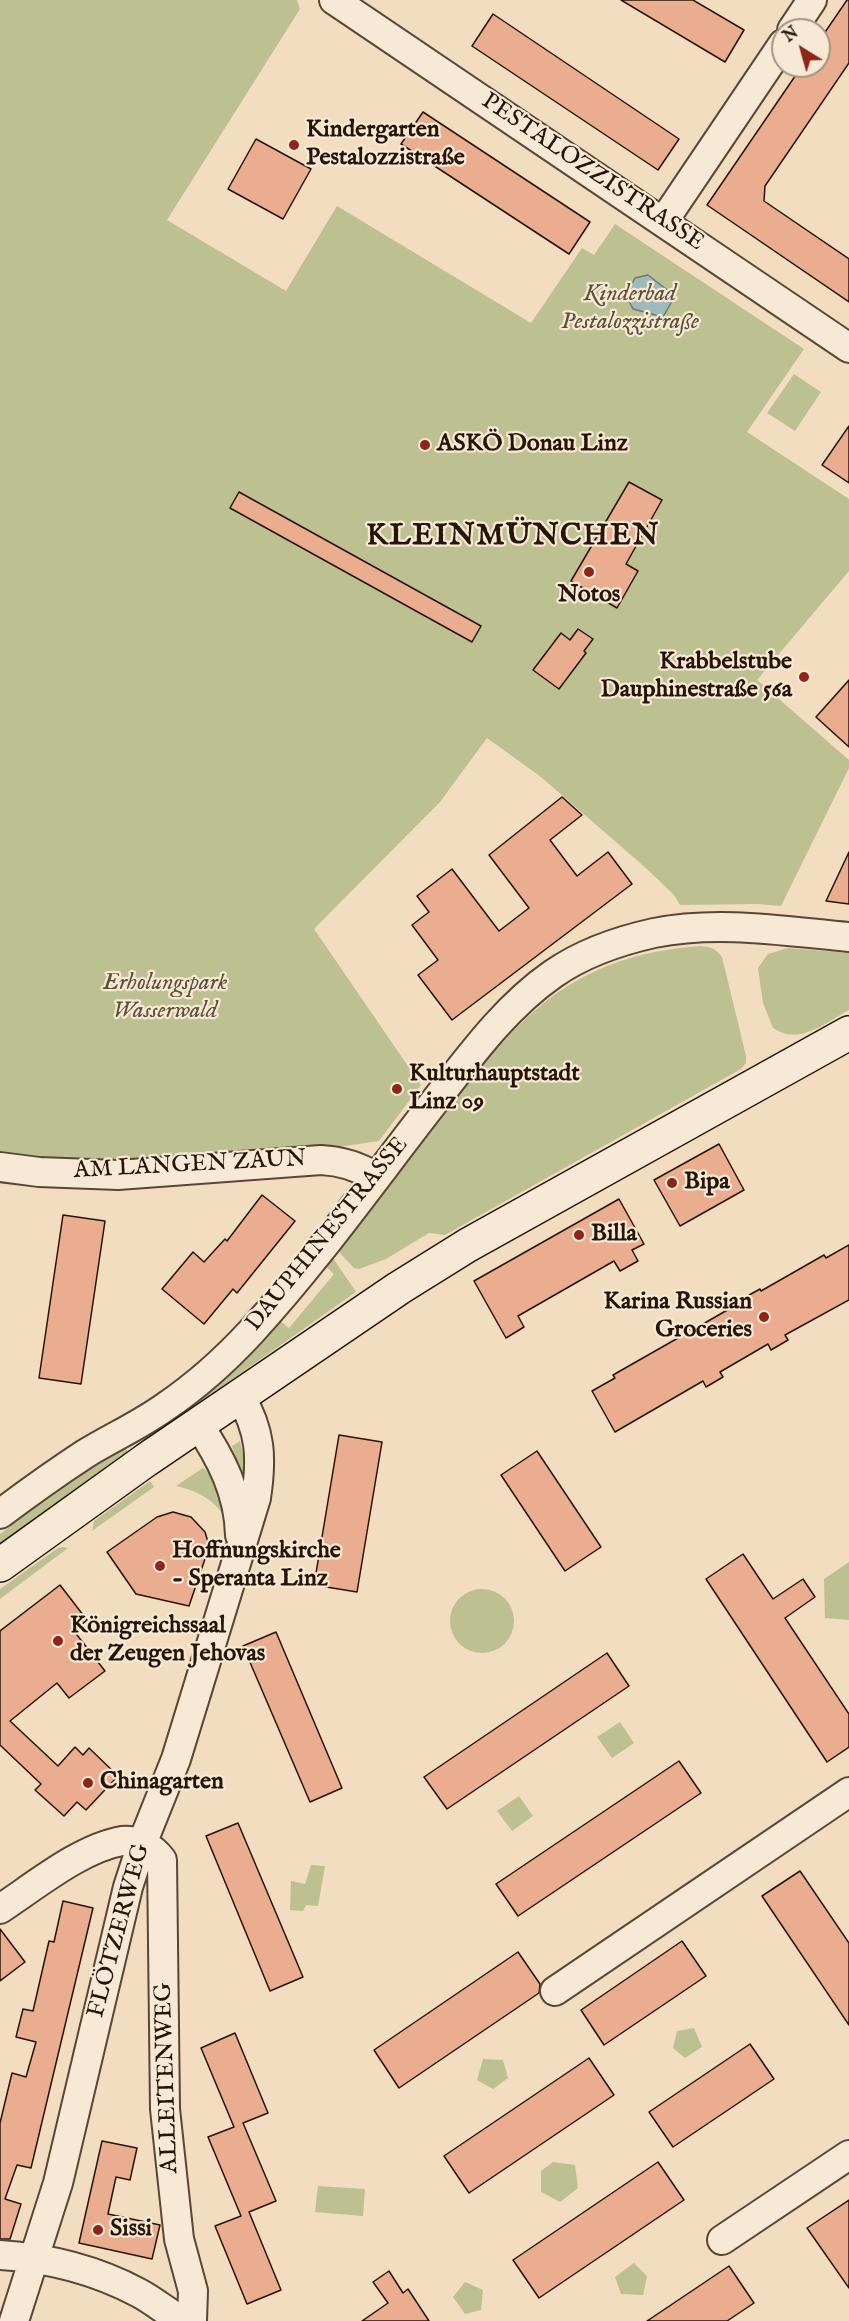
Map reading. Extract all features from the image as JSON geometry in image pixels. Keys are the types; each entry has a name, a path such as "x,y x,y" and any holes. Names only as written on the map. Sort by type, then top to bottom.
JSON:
{"main road":[{"name":"DAUPHINESTRASSE","path":"0,1565 198,1424 399,1288 468,1245 849,1033"}],"street":[{"name":"PESTALOZZISTRASSE","path":"334,0 849,348"},
{"path":"800,18 812,0"},
{"path":"663,222 771,62"},
{"name":"DAUPHINESTRASSE","path":"0,1514 86,1454 166,1407 210,1371 249,1334 289,1289 474,1052 514,1006 554,973 590,953 655,933 714,926 742,926 849,937"},
{"name":"AM LANGEN ZAUN","path":"0,1167 39,1172 118,1175 321,1160 342,1161 376,1177"},
{"name":"FLÖTZERWEG","path":"14,2321 58,2183 128,1887 142,1844 176,1759 256,1498 260,1468 259,1443 255,1428 240,1396"},
{"name":"FLÖTZERWEG","path":"198,1424 221,1462 232,1486 240,1515 240,1546"},
{"path":"555,1991 849,1792"},
{"path":"0,1910 64,1867 96,1849 124,1840 142,1844"},
{"name":"ALLEITENWEG","path":"142,1844 153,1848 162,1860 165,2109 179,2239 193,2291 192,2321"},
{"path":"722,2240 849,2155"},
{"path":"0,2255 34,2258 98,2274 139,2293 182,2321"}],"green space":[{"path":"0,0 297,0 300,9 167,220 286,291 337,206 531,323 582,248 594,255 615,224 804,349 747,432 849,499 849,571 757,680 849,760 849,768 781,906 680,905 674,895 647,869 541,777 487,738 440,802 314,929 421,1085 379,1141 325,1149 141,1165 0,1159"},
{"path":"794,374 821,392 795,431 767,413"},
{"path":"700,946 713,948 722,957 746,1056 746,1063 741,1069 445,1235 429,1233 386,1259 359,1269 354,1268 340,1253 339,1246 382,1190 496,1050 526,1018 560,991 607,966 652,953"},
{"path":"788,948 849,953 849,1010 812,1031 802,1034 792,1035 773,1028 763,1003 758,968 768,954"},
{"path":"331,1255 356,1292 143,1442 138,1435 278,1319 289,1328 334,1274 323,1264"},
{"path":"240,1441 249,1480 242,1482 232,1446"},
{"path":"122,1443 128,1452 0,1544 0,1534 11,1526 11,1518 18,1513 25,1515 97,1465 97,1458"},
{"path":"203,1468 221,1490 226,1518 204,1497 176,1486"},
{"path":"150,1481 154,1487 92,1531 94,1521"},
{"path":"58,1548 68,1548 0,1599 0,1589"},
{"path":"849,1562 849,1620 825,1618 824,1579"},
{"path":"476,1589 488,1589 505,1598 512,1609 514,1621 512,1633 505,1644 488,1653 476,1653 464,1648 455,1639 450,1627 450,1615 455,1603 464,1594"},
{"path":"620,1722 634,1743 612,1758 597,1737"},
{"path":"519,1796 533,1816 512,1831 497,1811"},
{"path":"311,1865 325,1866 318,1906 306,1905 303,1911 290,1910 291,1881 305,1884"},
{"path":"694,2028 702,2047 685,2058 673,2048 677,2031"},
{"path":"483,2059 503,2060 508,2078 493,2089 477,2080"},
{"path":"553,2162 575,2165 578,2188 560,2202 541,2192 541,2171"},
{"path":"318,2186 365,2189 363,2216 315,2212"},
{"path":"634,2263 647,2276 643,2295 621,2294 615,2277"},
{"path":"465,2282 483,2290 481,2310 465,2314 453,2297"}],"water":[{"path":"648,275 675,296 663,317 633,309 626,295 635,278"}],"building":[{"path":"621,0 693,0 744,30 725,62"},
{"path":"849,0 849,63 765,186 764,201 849,259 849,302 707,205 794,78 831,78 831,23"},
{"path":"493,14 679,139 658,170 472,46"},
{"path":"423,112 590,222 569,254 401,144"},
{"path":"256,139 311,169 283,219 228,189"},
{"path":"849,426 849,483 822,465"},
{"path":"629,482 662,500 626,564 638,571 617,608 571,581"},
{"path":"239,492 481,626 472,642 230,508"},
{"path":"578,629 593,639 584,651 586,653 559,689 533,670 561,633 570,640"},
{"path":"849,680 849,747 816,717"},
{"path":"562,797 582,815 550,840 577,876 608,852 632,884 452,1020 418,975 438,960 412,925 429,912 417,896 452,869 499,931 529,908 489,855"},
{"path":"849,852 849,904 826,901"},
{"path":"719,1144 744,1190 680,1226 654,1180"},
{"path":"262,1195 295,1221 237,1293 233,1289 204,1324 162,1289 193,1252 204,1262 225,1239 227,1241"},
{"path":"619,1199 644,1244 632,1250 638,1261 620,1271 614,1261 518,1316 524,1327 506,1338 474,1281"},
{"path":"63,1215 105,1221 81,1384 39,1378"},
{"path":"849,1245 849,1300 785,1335 788,1340 771,1350 768,1344 720,1372 723,1377 706,1387 703,1381 615,1432 592,1391 615,1378 613,1375 678,1338 677,1336 695,1326 696,1328 743,1301 742,1299 760,1289 761,1291 824,1255 826,1258"},
{"path":"339,1435 382,1442 357,1592 314,1585"},
{"path":"537,1451 601,1547 565,1571 501,1475"},
{"name":"Hoffnungskirche - Speranta Linz","path":"173,1512 191,1517 205,1532 208,1542 207,1553 189,1606 136,1594 107,1552 157,1517"},
{"path":"743,1554 773,1599 803,1579 815,1597 785,1618 849,1714 849,1747 827,1762 706,1579"},
{"path":"60,1585 87,1620 74,1631 105,1671 69,1698 57,1683 10,1721 58,1766 75,1747 83,1755 89,1748 118,1776 86,1810 77,1802 64,1816 35,1790 41,1784 0,1745 0,1631"},
{"path":"276,1632 342,1788 310,1802 243,1646"},
{"path":"607,1653 629,1686 447,1809 424,1777"},
{"path":"679,1761 701,1793 518,1916 496,1884"},
{"path":"238,1823 303,1977 270,1991 206,1836"},
{"path":"800,1871 849,1943 849,2025 762,1896"},
{"path":"63,1901 93,1908 31,2168 17,2165 5,2199 21,2204 10,2239 0,2239 0,2123 12,2073 26,2077 36,2042 16,2037 23,2009 33,2011 49,1941 54,1942"},
{"path":"0,1929 25,1962 0,1981"},
{"path":"682,1941 706,1976 604,2045 581,2010"},
{"path":"518,1952 540,1984 539,1993 399,2088 374,2050"},
{"path":"235,2033 268,2113 243,2123 276,2201 249,2212 281,2290 247,2304 215,2226 241,2216 208,2137 234,2127 201,2048"},
{"path":"750,2044 774,2079 673,2147 649,2112"},
{"path":"589,2058 614,2095 469,2193 444,2156"},
{"path":"102,2141 137,2148 130,2180 116,2177 108,2214 160,2225 152,2259 79,2243"},
{"path":"658,2162 684,2200 539,2298 513,2260"},
{"path":"849,2200 849,2288 807,2228"},
{"path":"729,2266 754,2303 727,2321 647,2321"},
{"path":"389,2271 403,2293 408,2289 429,2321 362,2321 388,2303 373,2282"}],"place":[{"name":"Kindergarten Pestalozzistraße","path":"294,145"},
{"name":"ASKÖ Donau Linz","path":"425,445"},
{"name":"Notos","path":"589,572"},
{"name":"Krabbelstube Dauphinestraße 56a","path":"804,677"},
{"name":"Kulturhauptstadt Linz 09","path":"397,1089"},
{"name":"Bipa","path":"672,1183"},
{"name":"Billa","path":"579,1235"},
{"name":"Karina Russian Groceries","path":"764,1317"},
{"name":"Hoffnungskirche - Speranta Linz","path":"160,1566"},
{"name":"Königreichssaal der Zeugen Jehovas","path":"58,1641"},
{"name":"Chinagarten","path":"88,1783"},
{"name":"Sissi","path":"98,2230"}],"district":[{"name":"KLEINMÜNCHEN","path":"513,538"}],"park label":[{"name":"Kinderbad Pestalozzistraße","path":"630,309"},
{"name":"Erholungspark Wasserwald","path":"165,998"}]}
